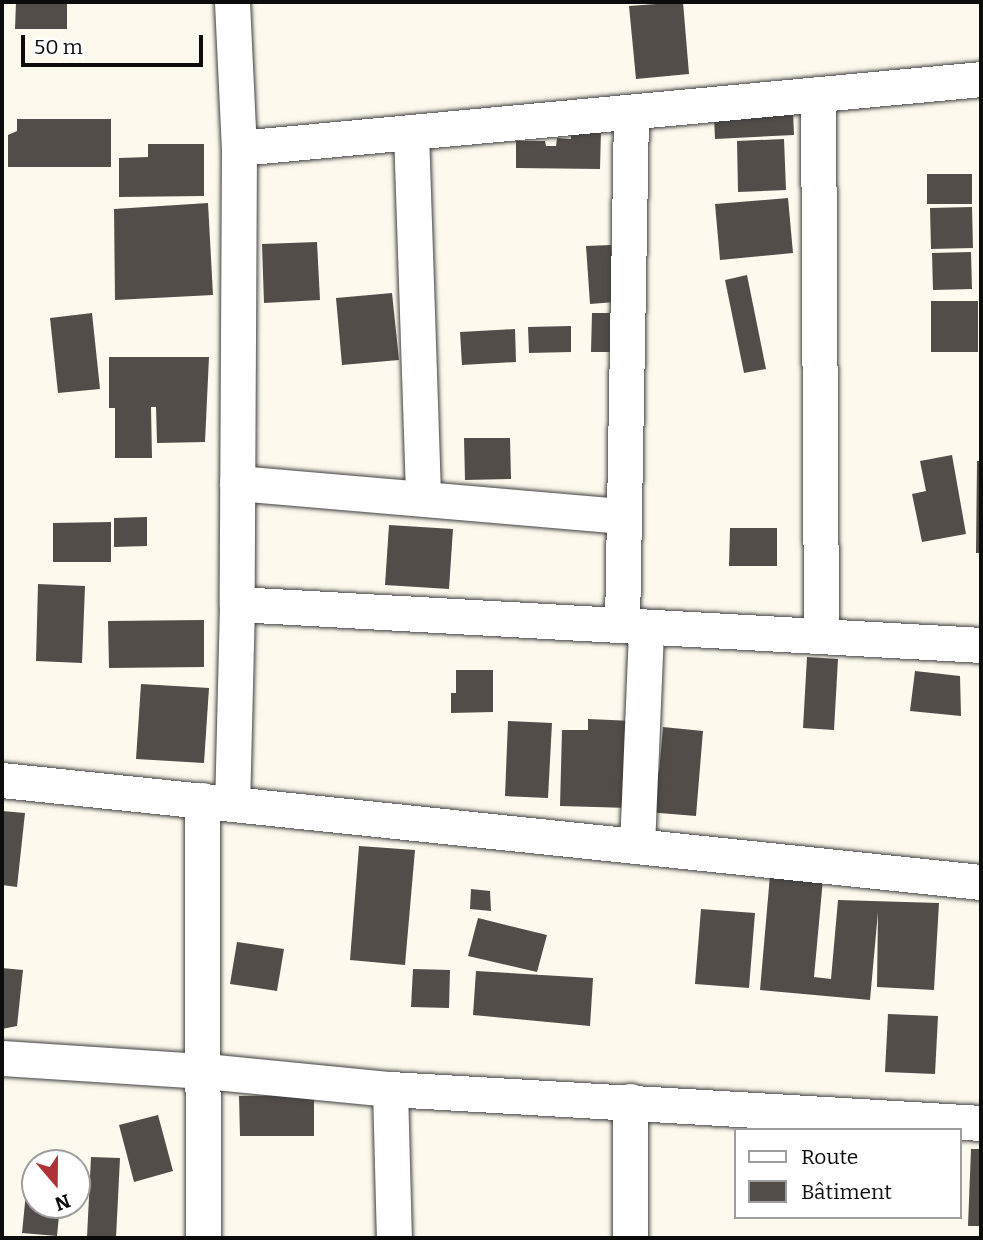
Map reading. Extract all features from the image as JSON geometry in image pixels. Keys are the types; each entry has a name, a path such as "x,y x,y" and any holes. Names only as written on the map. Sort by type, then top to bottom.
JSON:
{"street":[{"path":"203,1238 205,1071 217,802 237,604 239,148 232,2"},
{"path":"239,148 981,79"},
{"path":"818,94 821,636"},
{"path":"631,111 624,516 634,626 637,846"},
{"path":"411,132 423,497"},
{"path":"237,483 624,516"},
{"path":"237,604 981,645"},
{"path":"2,780 981,882"},
{"path":"2,1058 205,1071 390,1089 981,1123"},
{"path":"390,1089 394,1238"},
{"path":"630,1101 630,1238"}],"building":[{"path":"16,2 67,2 67,29 15,29"},
{"path":"683,2 689,74 636,79 629,6"},
{"path":"793,112 794,135 715,139 714,117"},
{"path":"17,119 111,119 111,167 8,167 8,135 17,131"},
{"path":"571,130 601,130 600,169 516,168 516,141 545,141 546,146 556,146 557,138 571,139"},
{"path":"784,139 786,190 738,192 737,141"},
{"path":"148,144 204,144 204,196 119,197 119,158 148,157"},
{"path":"927,174 972,174 972,204 927,204"},
{"path":"788,198 793,253 720,260 715,204"},
{"path":"208,203 213,295 115,300 114,209"},
{"path":"972,207 973,248 931,249 930,208"},
{"path":"317,242 320,300 264,303 262,244"},
{"path":"611,245 615,302 590,304 586,246"},
{"path":"971,252 972,289 933,290 932,253"},
{"path":"747,275 766,369 744,373 725,280"},
{"path":"392,293 399,360 342,365 336,298"},
{"path":"931,301 978,301 978,352 931,352"},
{"path":"92,313 100,389 58,393 50,318"},
{"path":"592,313 611,313 610,352 591,352"},
{"path":"571,326 571,352 529,353 528,327"},
{"path":"515,329 516,362 462,365 460,332"},
{"path":"109,357 209,357 205,442 157,443 156,407 151,407 152,458 115,458 115,408 109,408"},
{"path":"464,438 510,438 511,479 465,480"},
{"path":"952,455 966,534 922,542 912,494 926,491 920,461"},
{"path":"977,461 981,461 981,553 976,553"},
{"path":"147,517 147,546 114,547 114,518"},
{"path":"111,522 111,562 53,562 53,523"},
{"path":"389,525 453,529 449,589 385,585"},
{"path":"730,528 777,528 777,566 729,566"},
{"path":"38,584 85,586 82,663 36,661"},
{"path":"204,620 204,667 109,668 108,621"},
{"path":"807,657 838,659 834,730 803,728"},
{"path":"456,670 493,670 493,712 451,713 451,693 456,693"},
{"path":"915,671 960,676 961,716 910,711"},
{"path":"141,684 209,688 204,763 136,759"},
{"path":"588,719 633,721 630,808 560,806 562,730 588,730"},
{"path":"508,721 552,723 548,798 505,796"},
{"path":"663,727 703,731 696,816 647,812 651,771 659,772"},
{"path":"2,811 25,813 17,887 2,885"},
{"path":"359,846 415,850 405,965 350,960"},
{"path":"770,875 823,879 814,977 831,979 838,900 939,903 934,990 877,987 878,912 870,1000 760,990"},
{"path":"471,889 490,891 491,911 470,909"},
{"path":"701,909 755,913 749,988 695,984"},
{"path":"478,918 547,935 537,972 468,956"},
{"path":"237,942 284,949 277,991 230,984"},
{"path":"2,968 23,970 17,1026 2,1029"},
{"path":"413,969 450,970 449,1008 411,1007"},
{"path":"476,971 593,978 590,1026 473,1015"},
{"path":"888,1014 938,1016 935,1074 885,1072"},
{"path":"314,1095 314,1136 240,1136 239,1096"},
{"path":"158,1115 173,1171 134,1182 119,1125"},
{"path":"971,1149 981,1149 981,1226 968,1226"},
{"path":"91,1157 120,1158 116,1238 87,1237 88,1219 91,1219"},
{"path":"23,1219 59,1219 57,1236 22,1233"}]}
